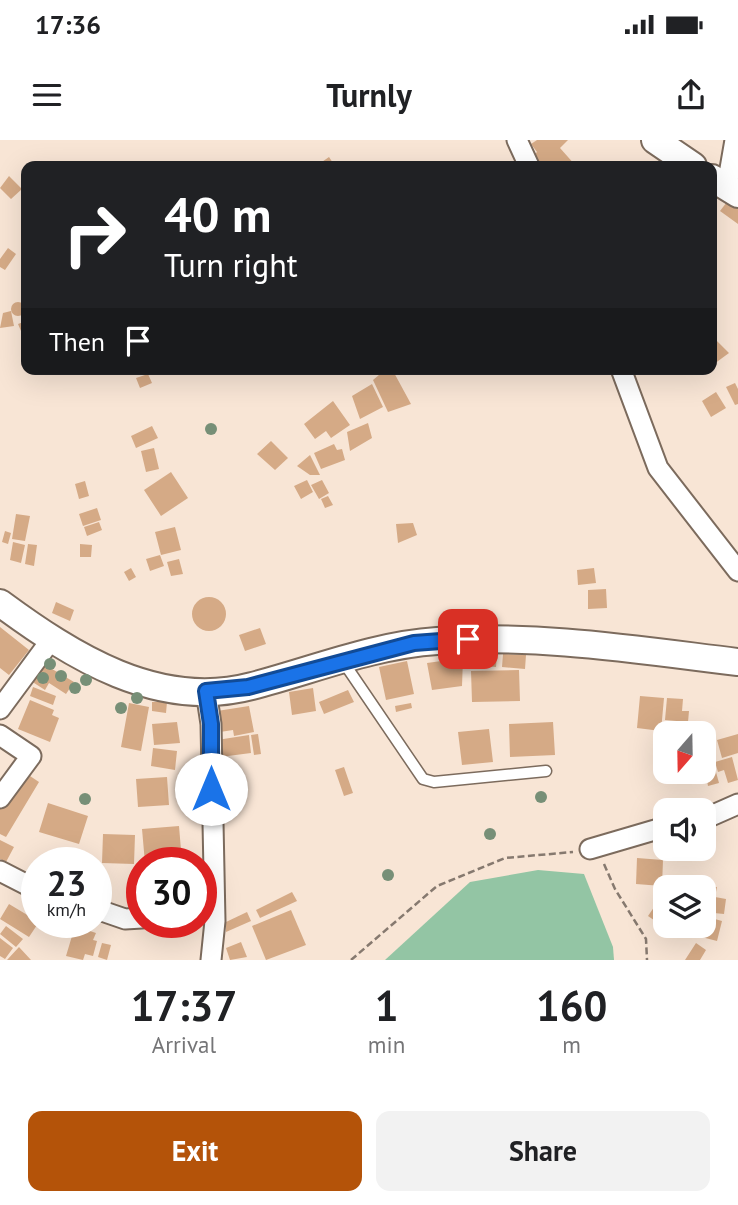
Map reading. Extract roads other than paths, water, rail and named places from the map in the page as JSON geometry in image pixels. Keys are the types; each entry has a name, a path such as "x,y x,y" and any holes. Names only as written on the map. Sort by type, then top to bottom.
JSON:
{"main road":[{"path":"655,140 685,161"},
{"path":"0,603 69,652 131,679 179,690 206,691 248,687 414,643 468,639 601,645 738,662"}],"street":[{"path":"517,140 527,161"},
{"path":"726,186 735,140"},
{"path":"623,375 658,468 738,571"},
{"path":"0,709 51,640"},
{"path":"206,691 211,724 209,847"},
{"path":"0,735 32,756 0,798"},
{"path":"716,814 738,804"},
{"path":"590,849 653,831"},
{"path":"0,871 21,884"},
{"path":"209,938 211,960"}],"lane":[{"path":"342,660 423,779 434,782 546,771"}]}
